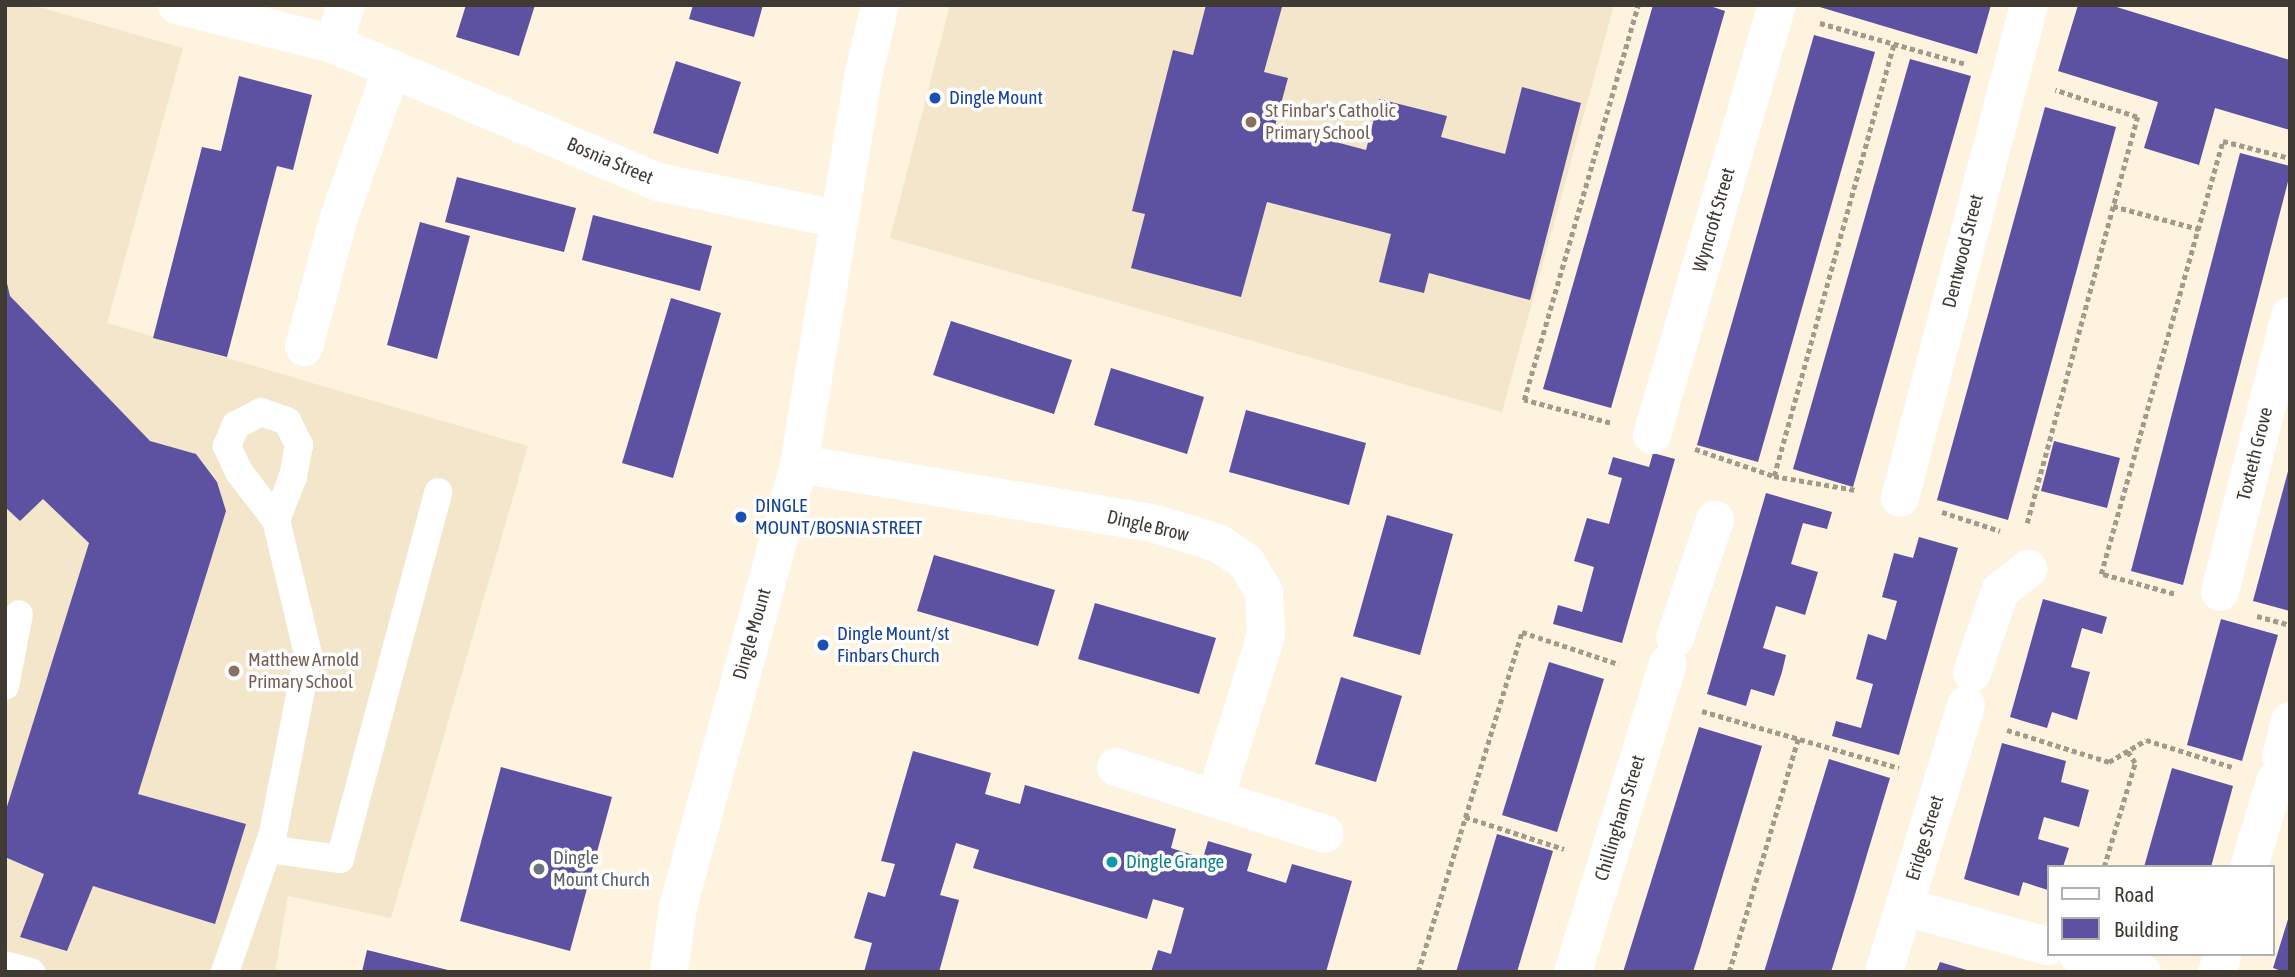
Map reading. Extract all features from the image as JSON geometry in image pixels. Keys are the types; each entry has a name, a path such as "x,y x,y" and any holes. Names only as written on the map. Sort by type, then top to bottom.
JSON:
{"street":[{"name":"Bosnia Street","path":"177,5 333,44 658,182 838,219"},
{"path":"333,44 346,5"},
{"name":"Dingle Mount","path":"669,972 678,907 799,464 838,219 880,5"},
{"name":"Dentwood Street","path":"1900,498 2007,75 2029,5"},
{"name":"Wyncroft Street","path":"1652,435 1776,8"},
{"path":"304,347 338,220 392,68"},
{"name":"Toxteth Grove","path":"2234,603 2290,316"},
{"name":"Dingle Brow","path":"799,464 1156,524 1218,543 1246,562 1264,592 1266,635 1215,799"},
{"name":"Chillingham Street","path":"1573,972 1715,520"},
{"name":"Eridge Street","path":"1884,972 1967,698 2014,580"},
{"path":"2250,865 2282,753"},
{"path":"1116,767 1325,834"},
{"path":"1904,907 2046,945"},
{"path":"2084,956 2142,972"}],"lane":[{"path":"268,849 340,859 438,492"},
{"path":"225,972 268,849 294,747 308,654 276,520"},
{"path":"5,686 19,614"},
{"path":"5,965 31,972"}],"path":[{"path":"1638,5 1524,400 1652,435"},
{"path":"1776,8 2007,75"},
{"path":"1774,476 1894,44"},
{"path":"2182,596 2101,574 2223,141 2290,158"},
{"path":"2113,206 2199,229"},
{"path":"2234,603 2290,625"},
{"path":"1418,972 1521,632 1666,670 1798,739 1943,780"},
{"path":"1967,698 2109,762 2146,740 2282,753"},
{"path":"1729,972 1798,739"},
{"path":"2105,865 2136,763 2127,751"},
{"path":"1465,817 1606,863"}],"shaded area":[{"name":"Matthew Arnold Primary School","path":"5,5 32,5 183,48 107,323 528,446 391,918 288,896 275,972 5,972"},
{"name":"St Finbar's Catholic Primary School","path":"950,5 1614,5 1502,412 890,238"}],"building":[{"path":"466,5 535,5 519,56 456,37"},
{"path":"693,5 763,5 754,37 689,19"},
{"path":"1206,5 1282,7 1264,72 1288,78 1275,126 1366,150 1379,99 1447,116 1441,137 1505,154 1522,87 1581,103 1530,300 1429,273 1424,293 1379,282 1391,234 1267,202 1241,297 1131,268 1145,214 1132,211 1173,50 1193,55"},
{"path":"1653,5 1707,5 1725,11 1611,408 1543,389"},
{"path":"1813,5 1991,5 1977,54"},
{"path":"2078,5 2110,5 2290,60 2290,130 2215,108 2199,165 2144,148 2158,102 2058,71"},
{"path":"1814,35 1875,52 1758,462 1697,445"},
{"path":"1910,59 1971,76 1853,487 1793,469"},
{"path":"676,61 741,82 718,154 653,133"},
{"path":"239,76 312,95 293,170 277,166 227,357 153,338 202,147 221,151"},
{"path":"2045,107 2116,127 2008,520 1937,500"},
{"path":"2240,153 2290,166 2290,174 2183,585 2131,571"},
{"path":"457,177 576,208 564,252 445,222"},
{"path":"593,215 712,246 700,291 582,260"},
{"path":"420,222 470,236 437,359 387,345"},
{"path":"6,279 10,296 150,441 196,454 217,482 226,511 138,794 246,824 215,924 93,886 67,951 20,937 44,874 5,857 5,813 89,543 43,499 20,521 5,507"},
{"path":"671,298 721,313 673,478 622,463"},
{"path":"951,321 1072,360 1054,414 933,375"},
{"path":"1111,368 1204,397 1187,454 1094,425"},
{"path":"1246,410 1366,443 1349,505 1229,472"},
{"path":"2054,441 2120,458 2107,508 2041,491"},
{"path":"1653,453 1675,459 1622,643 1553,624 1558,605 1582,612 1594,567 1574,561 1587,518 1609,524 1622,478 1608,474 1613,457 1649,467"},
{"path":"2290,464 2290,611 2253,601"},
{"path":"1766,493 1832,512 1827,529 1803,523 1791,564 1818,572 1805,615 1776,606 1763,648 1786,655 1782,672 1774,696 1751,689 1746,706 1707,694"},
{"path":"1387,515 1453,534 1420,655 1353,636"},
{"path":"1919,537 1958,548 1899,755 1832,736 1836,721 1861,728 1873,684 1856,679 1868,634 1886,640 1897,601 1882,597 1894,553 1913,558"},
{"path":"934,555 1055,590 1038,646 917,611"},
{"path":"2043,599 2107,617 2102,634 2082,628 2071,667 2090,672 2077,720 2052,712 2047,728 2010,717"},
{"path":"1095,603 1216,638 1199,694 1078,659"},
{"path":"2221,619 2278,635 2242,761 2187,745"},
{"path":"1549,662 1604,679 1557,832 1502,815"},
{"path":"1341,677 1402,696 1376,782 1315,764"},
{"path":"1699,727 1762,746 1700,950 1693,972 1623,972"},
{"path":"2002,743 2066,761 2061,782 2089,790 2079,827 2044,817 2038,839 2069,848 2064,865 2046,865 2046,889 2023,882 2019,896 1964,879"},
{"name":"Dingle Grange","path":"913,751 991,773 985,794 1020,804 1025,785 1176,829 1171,848 1203,858 1208,841 1252,854 1247,871 1286,883 1292,864 1352,881 1326,972 1151,972 1158,950 1171,954 1184,908 1153,899 1147,919 973,868 979,850 956,843 940,895 959,900 939,972 864,972 872,943 854,938 868,892 885,897 895,864 881,861"},
{"path":"1829,759 1890,778 1853,901 1831,972 1764,972"},
{"path":"501,767 612,797 570,951 460,921"},
{"path":"2172,768 2233,786 2212,865 2145,865"},
{"path":"1497,834 1553,851 1517,972 1456,972"},
{"path":"2289,916 2290,972 2284,972 2273,968"},
{"path":"367,950 452,971 452,972 362,972"},
{"path":"1940,962 1970,971 1970,972 1936,972"}],"place":[{"name":"Dingle Mount","path":"935,98"},
{"name":"St Finbar's Catholic Primary School","path":"1251,122"},
{"name":"DINGLE MOUNT/BOSNIA STREET","path":"741,517"},
{"name":"Dingle Mount/st Finbars Church","path":"823,645"},
{"name":"Matthew Arnold Primary School","path":"234,671"},
{"name":"Dingle Grange","path":"1112,862"},
{"name":"Dingle Mount Church","path":"539,869"}]}
